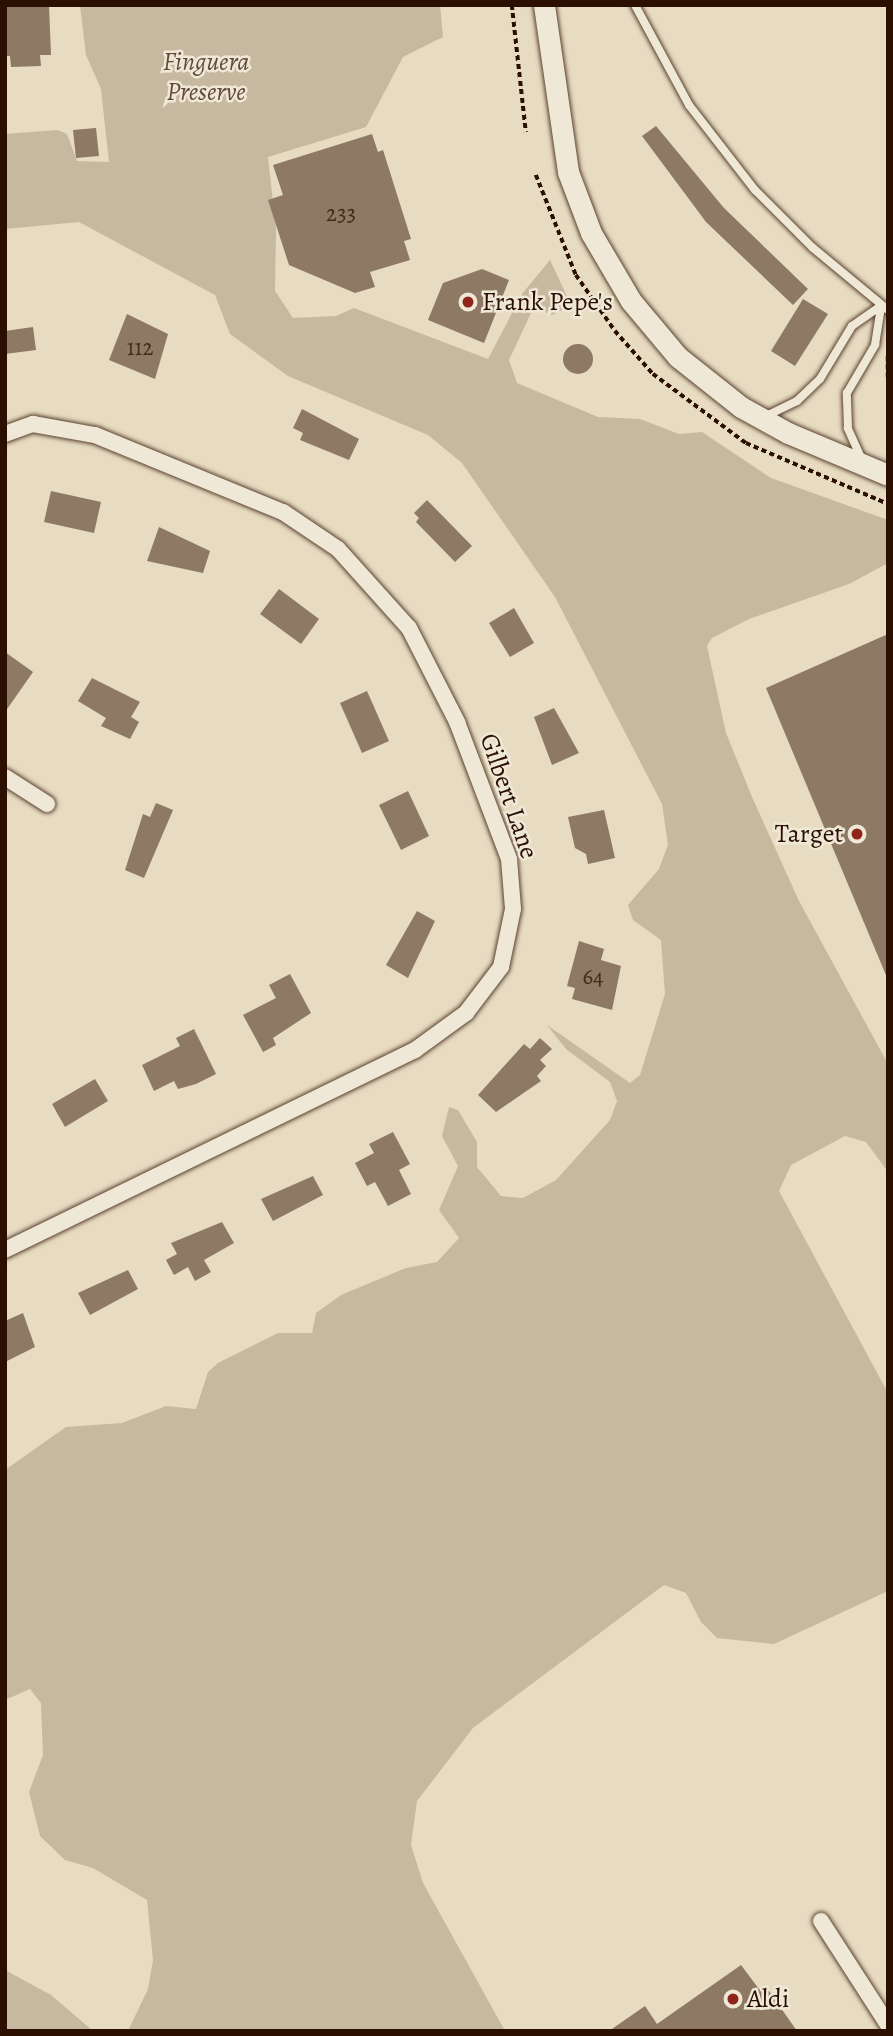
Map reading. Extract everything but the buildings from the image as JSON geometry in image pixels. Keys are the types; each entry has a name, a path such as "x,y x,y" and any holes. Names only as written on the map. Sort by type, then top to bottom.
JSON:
{"street":[{"path":"544,5 563,149 597,245 666,344 760,419 888,475"},
{"name":"Gilbert Lane","path":"5,433 33,424 95,435 260,502 338,549 410,628 457,722 509,859 513,909 500,967 466,1013 415,1050 5,1250"},
{"path":"5,777 47,804"},
{"path":"821,1921 888,2025"}],"lane":[{"path":"635,5 678,88 749,183 813,248 884,308"},
{"path":"760,419 804,394 852,326 884,308"},
{"path":"864,466 845,409 847,393 875,345 884,308"}],"path":[{"path":"512,5 526,132"},
{"path":"888,356 888,377"}],"green space":[{"name":"Finguera Preserve","path":"80,5 440,5 443,37 403,57 366,127 268,157 276,228 275,291 293,318 336,316 354,308 488,359 522,294 550,260 571,305 552,315 540,309 531,313 509,360 517,383 598,417 640,419 679,434 702,432 771,478 888,520 888,563 849,584 749,619 712,638 707,646 726,733 752,797 799,901 888,1064 888,1172 866,1142 845,1136 791,1165 779,1191 888,1393 888,1591 774,1644 717,1638 701,1622 686,1593 664,1585 473,1728 417,1801 411,1845 423,1883 505,2031 128,2031 148,1989 153,1960 147,1900 93,1868 65,1860 40,1836 29,1792 43,1755 41,1703 30,1689 5,1700 5,1470 66,1427 122,1423 166,1406 196,1409 208,1372 218,1363 278,1333 312,1333 316,1313 341,1295 406,1268 437,1262 459,1238 439,1210 458,1166 442,1136 449,1107 458,1110 477,1142 477,1167 501,1196 523,1198 556,1180 610,1120 617,1101 610,1082 566,1049 547,1025 630,1083 640,1075 665,994 661,940 633,920 628,905 659,869 668,845 662,804 555,597 462,463 428,435 288,376 230,334 215,295 79,222 5,229 5,134 57,130 67,134 77,161 109,162 101,89 86,55"},
{"path":"5,1970 51,1995 93,2031 5,2031"}],"place":[{"name":"Frank Pepe's","path":"468,302"},
{"name":"Target","path":"857,834"},
{"name":"Aldi","path":"733,1999"}]}
